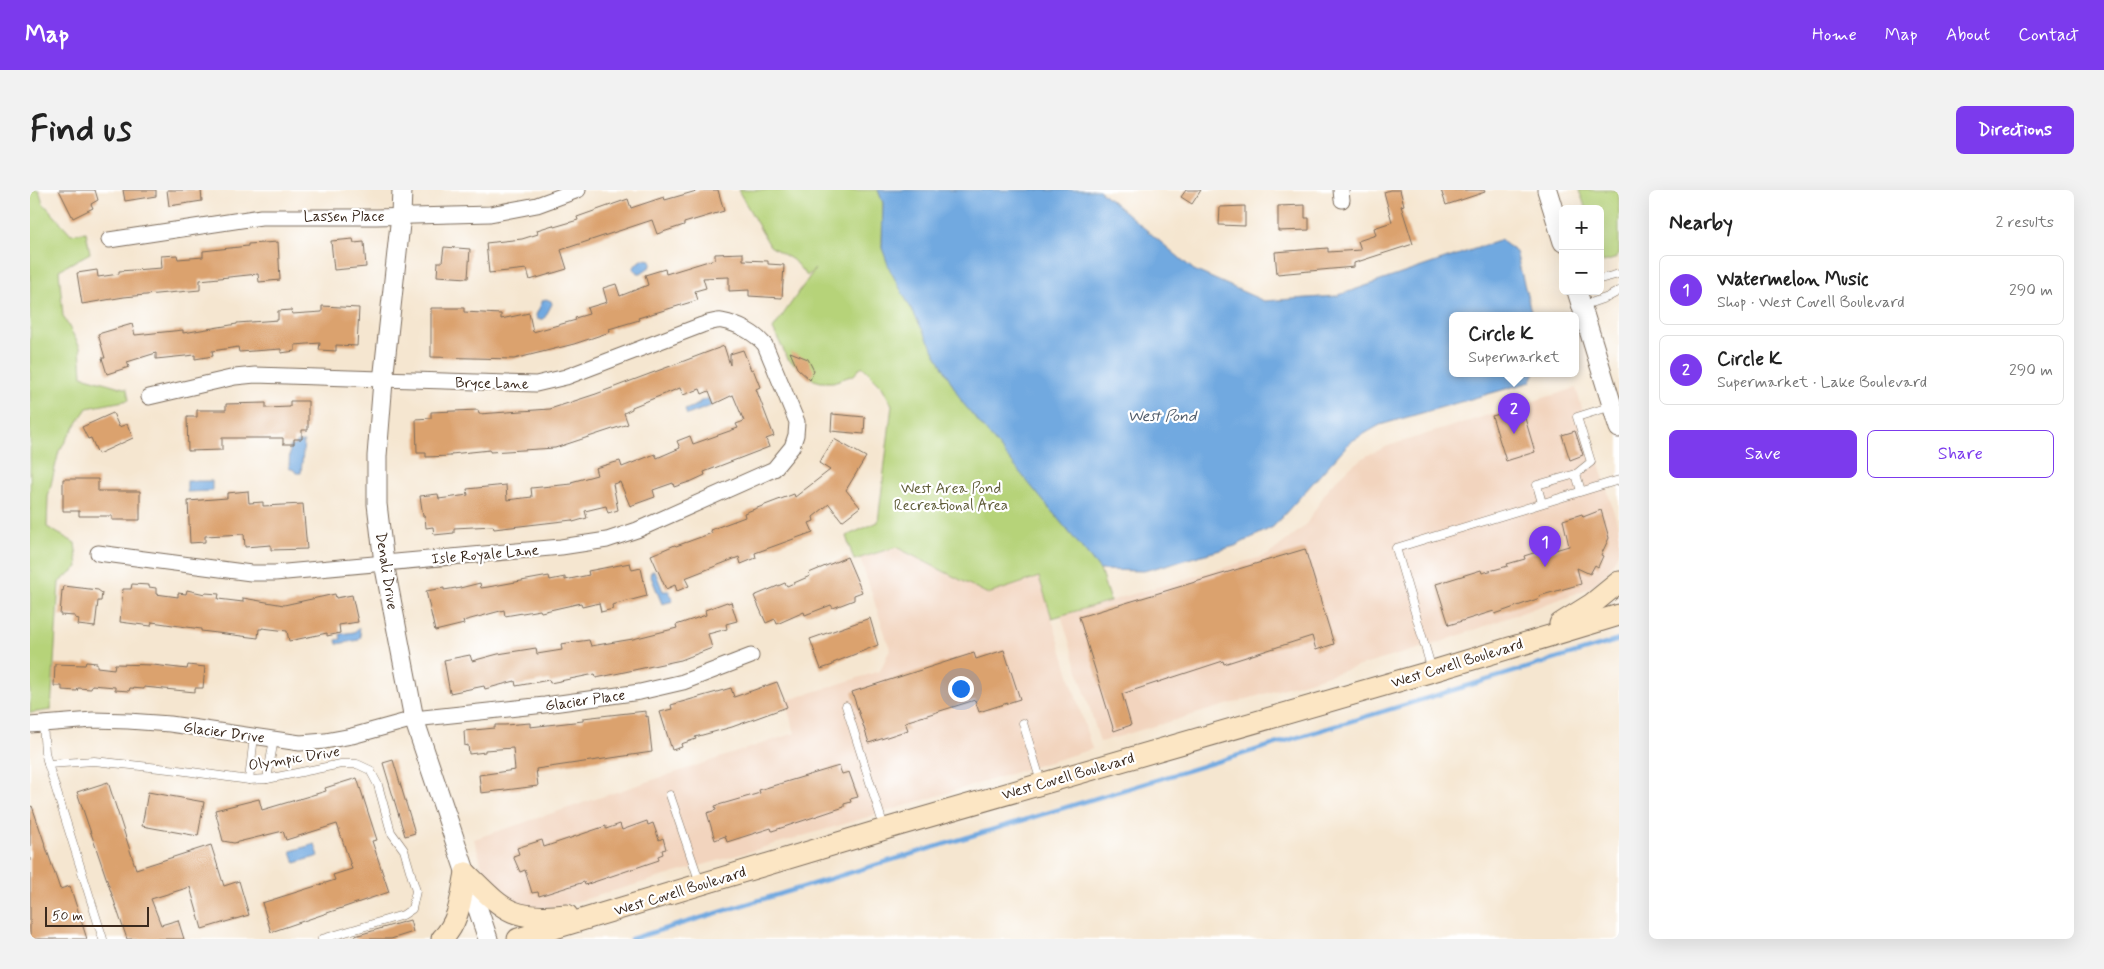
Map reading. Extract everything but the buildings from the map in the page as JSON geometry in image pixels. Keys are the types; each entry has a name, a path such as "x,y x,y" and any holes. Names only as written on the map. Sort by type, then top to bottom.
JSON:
{"main road":[{"path":"1534,639 1592,604 1619,582"},
{"name":"West Covell Boulevard","path":"518,939 701,886 884,829 1433,671 1619,614"},
{"path":"466,872 497,903 512,913 538,918 617,910"},
{"path":"442,939 451,931 457,918 466,872"}],"street":[{"name":"Denali Drive","path":"402,190 383,381 376,482 384,563 414,719 488,939"},
{"name":"Lassen Place","path":"109,240 261,217 490,214 537,205 578,190"},
{"path":"1547,190 1559,229"},
{"path":"1580,298 1619,428"},
{"name":"Bryce Lane","path":"150,397 235,377 255,375 383,381 536,384 566,376 702,325 721,321 758,337 765,345 786,395"},
{"name":"Isle Royale Lane","path":"98,553 251,573 275,573 583,545 637,530 774,469 792,447 796,435 797,422 786,395"},
{"name":"Glacier Place","path":"414,719 545,705 640,692 683,682 751,656"},
{"name":"Glacier Drive","path":"37,725 93,720 128,721 170,724 300,742 325,741 352,736 414,719"}],"lane":[{"path":"1604,278 1619,274"},
{"path":"1580,298 1608,297 1619,290"},
{"path":"1542,503 1537,485 1576,474 1591,462 1577,417 1612,406"},
{"path":"1576,474 1581,491"},
{"path":"1433,671 1396,548 1619,480"},
{"path":"846,706 884,829"},
{"path":"1023,723 1042,784"},
{"path":"37,725 103,939"},
{"path":"248,780 254,736"},
{"path":"267,779 274,739"},
{"name":"Olympic Drive","path":"48,764 94,761 248,780 267,779 341,764 357,764 370,770 378,785 391,832 404,850 416,892 415,901 412,909 403,915 322,939"},
{"path":"670,796 701,886"}],"shaded area":[{"path":"1576,388 1619,529 1619,551 1607,573 1590,588 1435,644 1100,742 1061,615 1268,555 1305,526 1329,487 1350,467 1368,455 1388,446"},
{"path":"896,547 988,594 1039,577 1092,749 868,817 558,907 523,908 491,887 485,876 474,839 795,733 785,701 880,671 890,649 860,558"}],"green space":[{"path":"30,190 39,190 43,203 71,234 86,232 90,253 59,270 63,316 80,347 82,376 127,389 129,400 87,408 59,451 48,497 47,527 75,543 78,567 59,582 51,710 30,713"},
{"name":"West Area Pond Recreational Area","path":"738,190 878,190 883,203 882,248 962,401 1100,570 1110,601 1052,618 1039,577 988,594 896,547 854,560 846,536 878,522 892,405 881,385 862,366 854,375 833,382 821,382 814,380 788,359 773,329 815,269 807,276 793,260 770,246"},
{"path":"1579,190 1619,190 1619,255 1614,259 1604,262 1604,205 1585,205"}],"water":[{"name":"West Pond","path":"878,190 1099,190 1194,270 1264,301 1336,296 1501,240 1516,252 1531,312 1449,312 1449,377 1533,377 1530,382 1380,425 1350,442 1273,527 1235,546 1144,571 1100,570 962,402 890,270 882,248 883,203"},
{"path":"644,259 651,260 651,266 638,273 633,269 637,263"},
{"path":"543,300 551,301 552,304 544,319 537,319 536,315"},
{"path":"708,398 711,406 687,415 685,410"},
{"path":"298,442 304,442 301,473 296,473 289,468 290,446 294,446"},
{"path":"187,481 212,481 212,491 187,492"},
{"path":"652,571 655,571 663,591 669,591 673,601 662,604 650,574"},
{"path":"359,628 361,637 359,640 337,644 336,640 341,639 340,634 354,632"},
{"path":"315,844 319,856 295,863 291,851"}],"waterway":[{"path":"631,939 1619,640"}],"place":[{"name":"Circle K","path":"1514,434"},
{"name":"Watermelon Music","path":"1545,567"}]}
